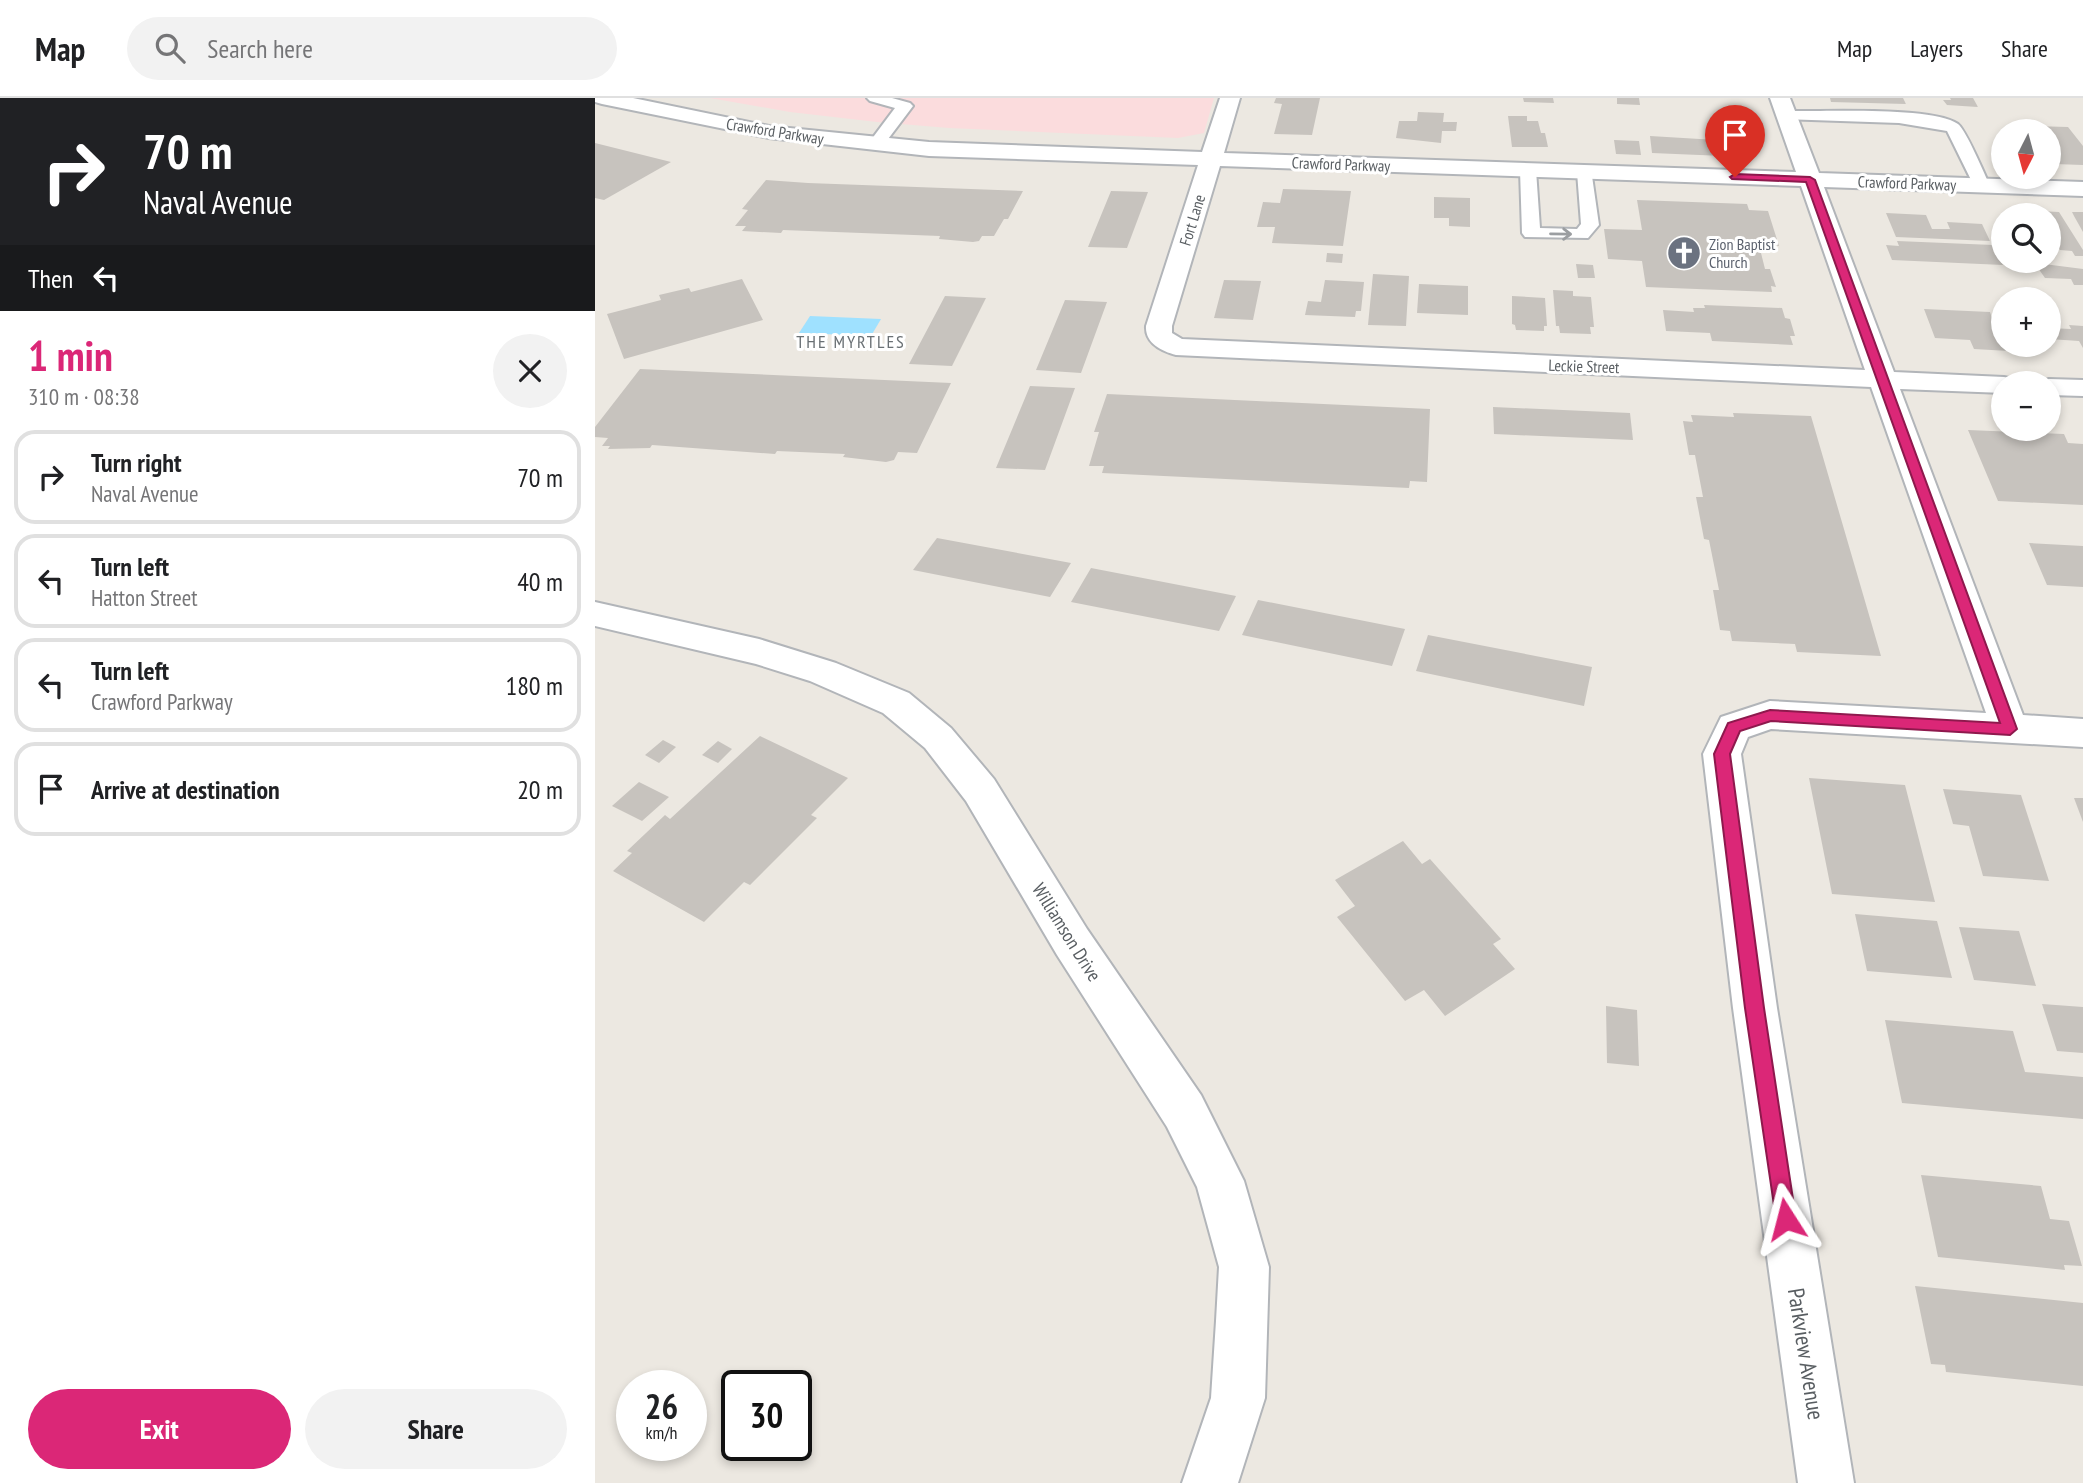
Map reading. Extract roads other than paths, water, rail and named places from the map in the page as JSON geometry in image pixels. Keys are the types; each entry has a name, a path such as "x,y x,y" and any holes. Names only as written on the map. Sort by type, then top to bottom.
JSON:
{"street":[{"name":"Crawford Parkway","path":"602,98 769,132 876,144 1023,153 2083,189"},
{"name":"Fort Lane","path":"1165,341 1159,334 1159,326 1230,98"},
{"path":"1783,107 2010,729 2083,733"},
{"name":"Leckie Street","path":"1165,341 1191,349 1991,383"},
{"path":"2061,387 2083,388"},
{"name":"Williamson Drive","path":"595,614 759,652 823,672 897,703 938,738 980,790 1072,942 1184,1111 1220,1181 1244,1267 1238,1398 1210,1483"},
{"name":"Parkview Avenue","path":"1826,1483 1755,1008 1722,754 1734,727 1770,715 2010,729"}],"lane":[{"path":"875,98 905,106 876,144"},
{"path":"1783,107 1947,124 1953,128 1982,186"},
{"path":"1528,170 1531,233 1582,234 1590,225 1585,172"}],"water":[{"path":"810,316 881,319 871,336 799,333"}],"place":[{"name":"Zion Baptist Church","path":"1684,253"}],"district":[{"name":"THE MYRTLES","path":"851,342"}]}
